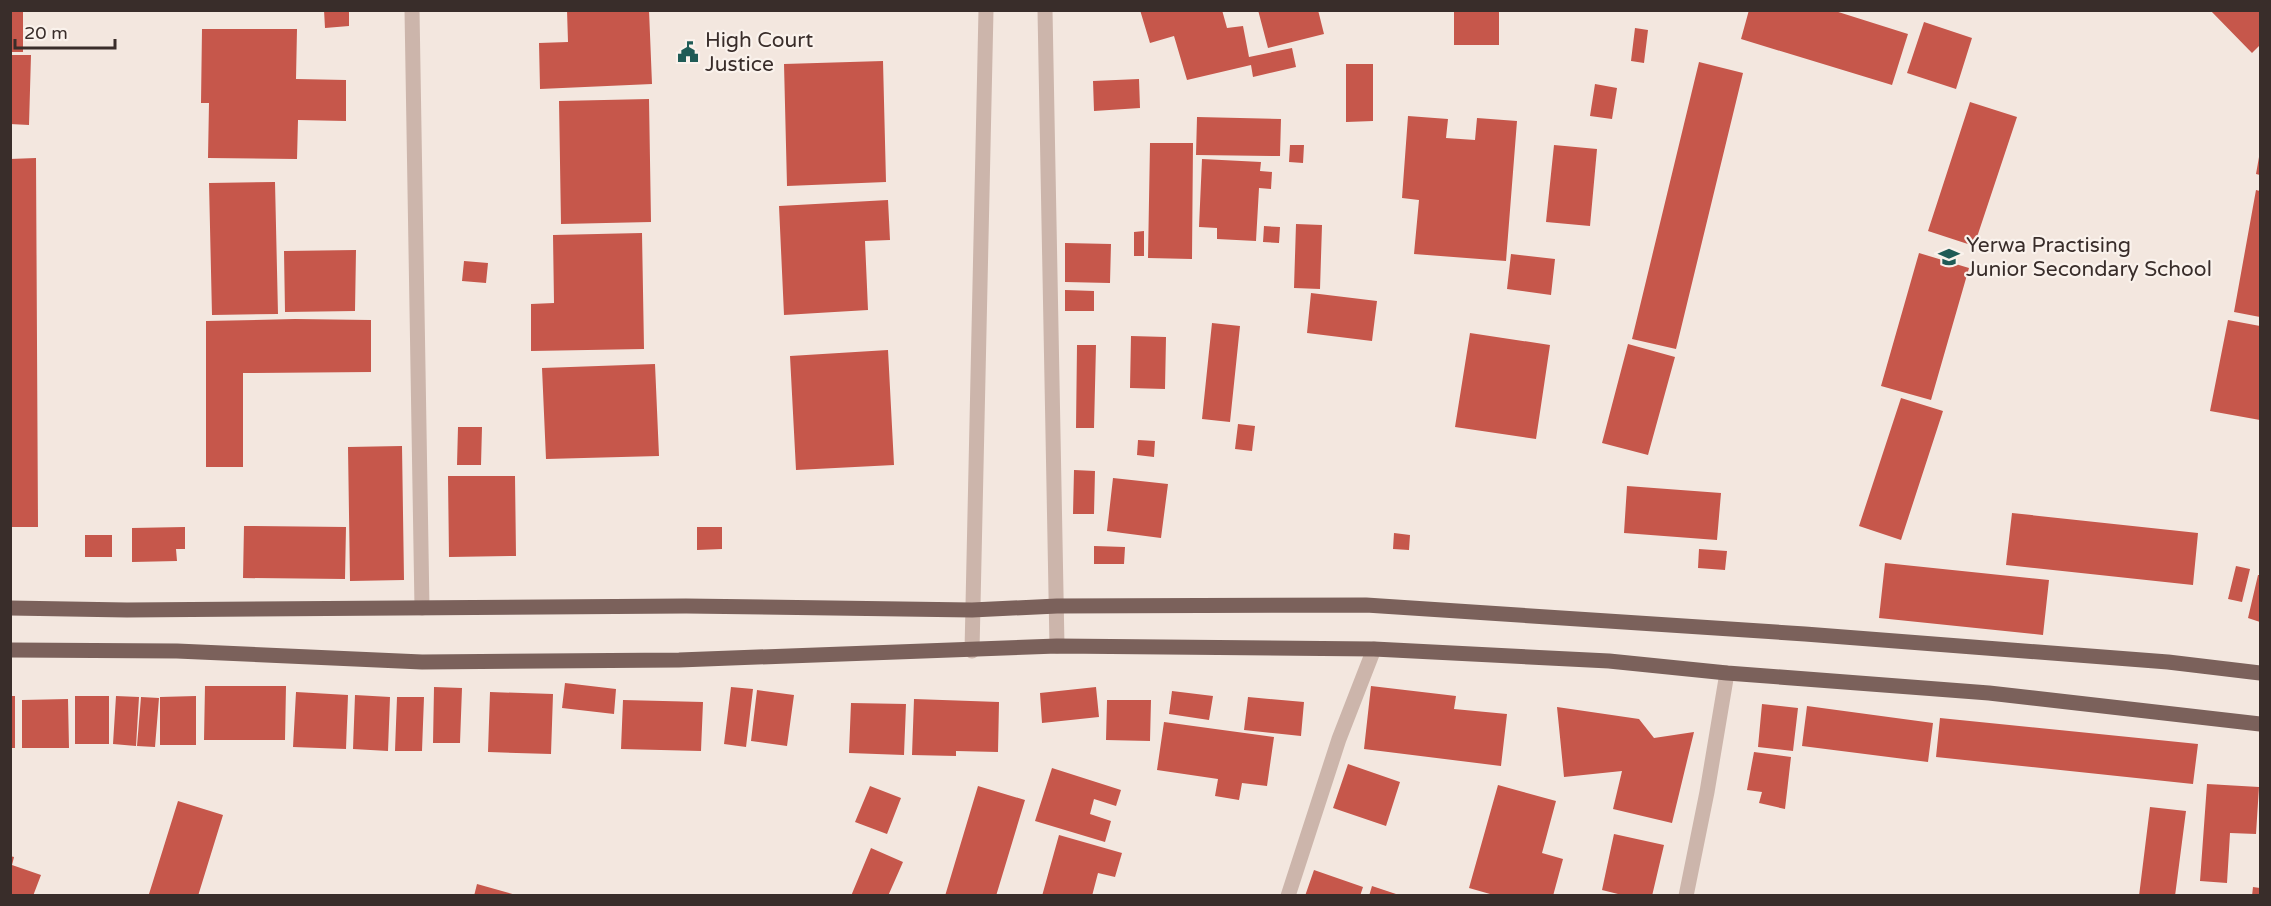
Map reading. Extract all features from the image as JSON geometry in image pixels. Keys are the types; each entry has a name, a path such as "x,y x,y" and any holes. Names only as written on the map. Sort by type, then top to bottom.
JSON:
{"main road":[{"path":"10,608 127,610 686,606 972,610 1057,606 1366,605 1828,636 2168,662 2260,673"},
{"path":"10,650 177,651 423,662 679,660 972,651 1057,646 1374,649 1609,661 1727,673 1989,693 2260,724"}],"street":[{"path":"412,10 422,608"},
{"path":"972,651 986,10"},
{"path":"1045,10 1057,646"},
{"path":"1288,896 1339,739 1374,649"},
{"path":"1686,896 1707,792 1727,673"}],"building":[{"path":"10,10 23,10 23,52 10,52"},
{"path":"324,10 349,10 349,26 325,28"},
{"path":"567,10 649,10 652,84 540,89 539,43 568,42"},
{"path":"1140,10 1222,10 1227,28 1243,26 1249,57 1292,48 1296,67 1253,77 1251,65 1187,80 1174,36 1150,43"},
{"path":"1258,10 1318,10 1324,34 1268,48"},
{"path":"1454,10 1499,10 1499,45 1454,45"},
{"path":"1749,10 1832,10 1908,34 1892,85 1741,39"},
{"path":"2210,10 2260,10 2260,45 2252,53"},
{"path":"1924,22 1972,38 1956,89 1907,73"},
{"path":"1635,28 1648,30 1644,63 1631,61"},
{"path":"202,29 297,29 296,79 346,80 346,121 298,120 297,159 208,158 209,103 201,103"},
{"path":"10,55 31,55 29,125 10,124"},
{"path":"883,61 886,182 787,186 784,64"},
{"path":"1699,62 1743,73 1676,349 1632,339"},
{"path":"1346,64 1373,64 1373,121 1346,122"},
{"path":"1139,79 1140,108 1094,111 1093,81"},
{"path":"1595,84 1617,88 1612,119 1590,116"},
{"path":"649,99 651,222 561,224 559,101"},
{"path":"1970,102 2017,117 1974,246 1928,231"},
{"path":"1408,116 1448,119 1446,138 1475,140 1477,118 1517,121 1506,261 1414,254 1419,200 1402,198"},
{"path":"1197,117 1281,119 1280,156 1196,155"},
{"path":"1150,143 1193,143 1192,259 1148,258"},
{"path":"1290,145 1304,145 1303,163 1289,162"},
{"path":"1554,145 1597,149 1590,226 1546,222"},
{"path":"2260,157 2260,175 2256,174"},
{"path":"36,158 38,527 10,527 10,159"},
{"path":"1202,159 1261,162 1260,171 1272,172 1271,189 1259,188 1256,241 1217,239 1217,228 1199,227"},
{"path":"275,182 278,314 212,315 209,183"},
{"path":"2256,190 2260,191 2260,317 2234,312"},
{"path":"888,200 890,240 865,241 868,310 784,315 779,206"},
{"path":"1296,224 1322,225 1320,289 1294,288"},
{"path":"1264,226 1280,227 1279,243 1263,242"},
{"path":"1144,231 1144,256 1134,256 1134,232"},
{"path":"642,233 644,349 531,351 531,304 554,303 553,235"},
{"path":"1065,243 1111,244 1110,283 1065,282"},
{"path":"356,250 355,311 285,312 284,251"},
{"path":"1919,253 1969,268 1931,400 1881,386"},
{"path":"1511,254 1555,259 1551,295 1507,289"},
{"path":"464,261 488,263 486,283 462,281"},
{"path":"1065,290 1094,291 1094,311 1065,311"},
{"path":"1311,293 1377,301 1372,341 1307,333"},
{"path":"371,320 371,372 243,373 243,467 206,467 206,321"},
{"path":"2228,320 2260,326 2260,420 2210,411"},
{"path":"1212,323 1240,326 1230,422 1202,419"},
{"path":"1470,333 1550,345 1536,439 1455,427"},
{"path":"1131,336 1166,337 1165,389 1130,388"},
{"path":"1628,344 1675,357 1648,455 1602,443"},
{"path":"1077,345 1096,345 1094,428 1076,428"},
{"path":"888,350 894,465 796,470 790,356"},
{"path":"655,364 659,456 546,459 542,368"},
{"path":"1901,398 1943,411 1901,540 1859,526"},
{"path":"1238,424 1255,426 1252,451 1235,449"},
{"path":"458,427 482,427 481,465 457,465"},
{"path":"1138,440 1155,441 1154,457 1137,455"},
{"path":"402,446 404,580 350,581 348,447"},
{"path":"1074,470 1095,471 1094,514 1073,514"},
{"path":"448,476 515,476 516,556 449,557"},
{"path":"1113,478 1168,484 1161,538 1107,531"},
{"path":"1627,486 1721,493 1717,540 1624,533"},
{"path":"2012,513 2198,533 2193,585 2006,565"},
{"path":"244,526 346,527 345,579 243,578"},
{"path":"185,527 185,549 176,549 177,561 132,562 132,528"},
{"path":"697,527 722,527 722,549 697,550"},
{"path":"1394,533 1410,535 1409,550 1393,549"},
{"path":"85,535 112,535 112,557 85,557"},
{"path":"1094,546 1125,547 1124,564 1094,564"},
{"path":"1699,549 1727,551 1725,570 1698,568"},
{"path":"1885,563 2049,580 2043,635 1879,618"},
{"path":"2236,566 2250,569 2242,602 2228,599"},
{"path":"2258,575 2260,575 2260,622 2248,618"},
{"path":"565,683 616,689 614,714 562,708"},
{"path":"205,686 286,686 285,740 204,740"},
{"path":"1371,686 1456,696 1454,709 1507,714 1501,766 1364,749"},
{"path":"434,687 462,688 460,743 433,743"},
{"path":"731,687 753,689 746,747 724,744"},
{"path":"1096,687 1099,717 1042,723 1040,693"},
{"path":"757,690 794,695 787,746 751,741"},
{"path":"1172,691 1213,696 1209,720 1169,714"},
{"path":"296,692 348,695 346,749 293,747"},
{"path":"490,692 553,694 551,754 488,752"},
{"path":"355,695 390,697 388,751 353,749"},
{"path":"10,696 15,696 15,748 10,748"},
{"path":"75,696 109,696 109,744 75,744"},
{"path":"116,696 139,697 136,746 113,744"},
{"path":"196,696 196,745 160,745 160,697"},
{"path":"141,697 159,698 155,747 137,746"},
{"path":"397,697 424,697 422,751 395,751"},
{"path":"1248,697 1304,702 1301,736 1244,730"},
{"path":"68,699 69,748 22,748 22,700"},
{"path":"914,699 999,702 998,752 956,751 956,756 912,755"},
{"path":"623,700 703,702 701,751 621,749"},
{"path":"1107,700 1151,700 1150,741 1106,740"},
{"path":"851,703 906,704 904,755 849,753"},
{"path":"1762,704 1798,708 1793,751 1758,747"},
{"path":"1807,706 1933,723 1928,762 1802,746"},
{"path":"1557,707 1639,719 1654,738 1694,732 1672,823 1613,809 1622,771 1564,777"},
{"path":"1940,718 2198,744 2193,784 1936,757"},
{"path":"1164,722 1274,737 1267,786 1242,783 1239,800 1215,796 1218,779 1157,770"},
{"path":"1754,752 1791,757 1785,809 1759,803 1762,792 1747,790"},
{"path":"1348,764 1400,782 1386,826 1333,808"},
{"path":"1052,768 1121,790 1116,806 1094,799 1090,814 1111,821 1105,842 1035,821"},
{"path":"2207,784 2259,787 2256,834 2230,833 2227,883 2200,881"},
{"path":"1498,785 1556,801 1542,853 1563,859 1553,896 1497,896 1469,888"},
{"path":"870,786 901,798 887,834 855,822"},
{"path":"978,786 1025,800 996,896 945,896"},
{"path":"178,801 223,815 198,896 154,896 149,894"},
{"path":"2150,807 2186,811 2175,896 2139,896"},
{"path":"1614,834 1664,845 1652,896 1626,896 1602,890"},
{"path":"1059,835 1122,853 1115,877 1098,873 1092,896 1042,896"},
{"path":"871,848 903,862 888,896 851,896"},
{"path":"10,856 14,857 12,865 41,875 33,896 10,894"},
{"path":"1314,870 1363,887 1360,896 1305,896"},
{"path":"477,884 516,895 516,896 474,896"},
{"path":"1372,886 1399,895 1399,896 1369,896"},
{"path":"2253,887 2260,888 2260,896 2252,896"}],"place":[{"name":"High Court Justice","path":"688,52"},
{"name":"Yerwa Practising Junior Secondary School","path":"1949,257"}]}
